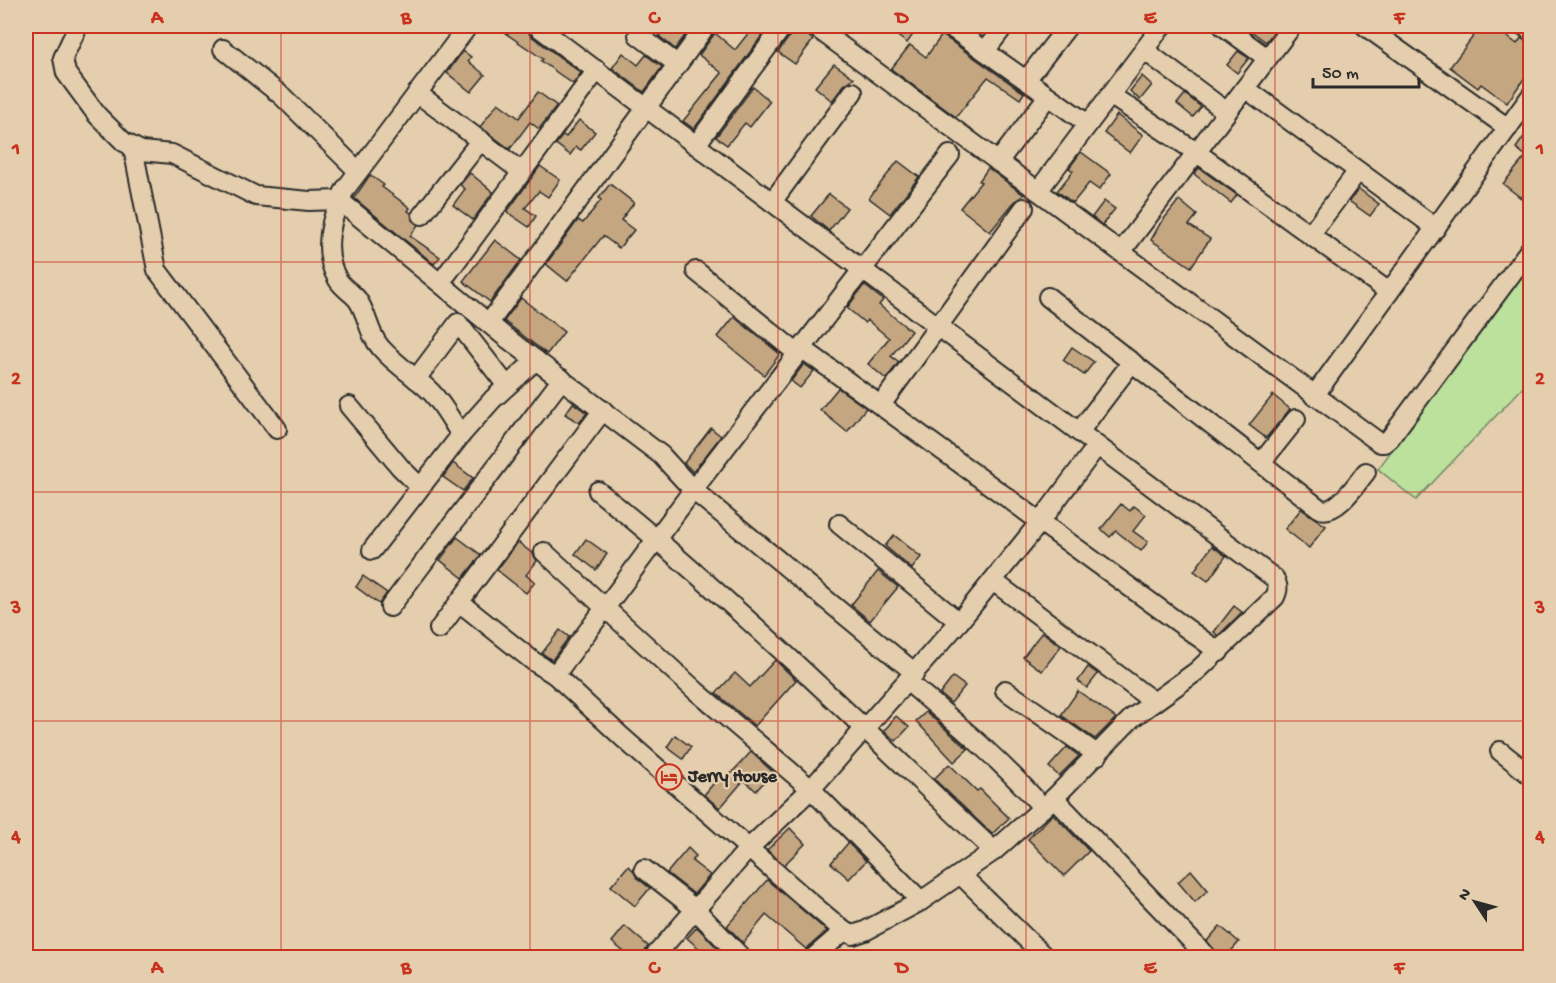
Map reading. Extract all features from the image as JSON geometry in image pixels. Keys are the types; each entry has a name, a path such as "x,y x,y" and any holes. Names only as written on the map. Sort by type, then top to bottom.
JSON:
{"street":[{"path":"78,26 63,57 66,73 97,115 118,137 141,151 172,154 256,196 309,201 339,200 489,323 661,455 693,490 911,677 965,731 1048,803 1208,957"},
{"path":"461,435 434,395 380,348 370,332 358,300 337,279 330,256 329,238 339,200 358,171 468,26"},
{"path":"459,602 533,661 555,675 614,730 844,931 858,934 921,901 994,851 1098,755 1132,718 1197,671 1219,652 1275,597 1278,584 1274,578 537,26"},
{"path":"489,323 706,26"},
{"path":"696,145 783,26"},
{"path":"814,26 1376,442 1384,443 1390,438 1530,249"},
{"path":"949,26 1088,124"},
{"path":"986,51 1004,26"},
{"path":"1026,80 1068,26"},
{"path":"1038,191 1162,26"},
{"path":"1223,26 1268,58"},
{"path":"1121,252 1292,26"},
{"path":"1365,26 1508,128"},
{"path":"1524,26 1530,30"},
{"path":"638,35 678,64"},
{"path":"223,49 297,111 358,171"},
{"path":"1144,50 1227,112"},
{"path":"447,274 597,70"},
{"path":"1245,88 1436,228"},
{"path":"417,93 522,172"},
{"path":"772,202 853,93"},
{"path":"1110,95 1196,152 1389,292"},
{"path":"998,162 1048,96"},
{"path":"1314,396 1530,98"},
{"path":"422,215 481,140"},
{"path":"133,148 157,270 277,429"},
{"path":"555,675 693,490 950,155"},
{"path":"1310,235 1359,171"},
{"path":"881,405 1024,208"},
{"path":"696,271 800,351 881,405 1219,652"},
{"path":"1048,297 1325,511 1335,507 1366,472"},
{"path":"416,379 458,323 507,386"},
{"path":"372,550 461,435 493,399 536,360"},
{"path":"1079,432 1132,362"},
{"path":"390,607 562,379"},
{"path":"350,406 400,467 420,487"},
{"path":"439,629 603,410"},
{"path":"1261,463 1296,419"},
{"path":"653,957 749,848 811,789 959,622 1040,522 1097,446"},
{"path":"598,491 657,539 794,662 994,851"},
{"path":"839,524 959,622"},
{"path":"544,552 696,691 811,789 921,901"},
{"path":"993,581 1154,702"},
{"path":"1005,690 1098,755"},
{"path":"1500,751 1530,775"},
{"path":"644,868 694,909 742,957"},
{"path":"961,875 1046,957"},
{"path":"813,957 844,931"}],"green space":[{"path":"1530,263 1530,380 1416,500 1378,469"}],"building":[{"path":"495,26 526,26 530,35 581,73 573,84 541,61 543,59"},
{"path":"666,26 675,26 687,33 675,49 659,36"},
{"path":"754,26 769,26 694,129 683,121 722,73 699,55 715,33 735,50"},
{"path":"794,26 813,40 795,64 778,52 792,33"},
{"path":"884,26 919,26 907,43"},
{"path":"1244,26 1278,26 1266,42"},
{"path":"1481,26 1493,26 1517,44 1521,38 1530,45 1530,70 1507,103 1481,84 1478,88 1450,67"},
{"path":"942,35 1024,93 1020,99 988,77 956,117 891,69 910,45 926,57"},
{"path":"463,51 471,57 468,61 485,75 471,92 447,73"},
{"path":"1238,51 1249,58 1237,73 1227,65"},
{"path":"623,53 638,65 646,55 662,67 644,92 612,68"},
{"path":"834,64 854,78 844,85 832,101 815,87"},
{"path":"1142,76 1152,85 1140,100 1130,91"},
{"path":"753,87 770,101 750,127 745,123 727,145 716,137"},
{"path":"538,92 557,106 539,129 530,122 510,149 480,127 498,103 519,118"},
{"path":"1185,94 1201,107 1193,117 1177,104"},
{"path":"1117,115 1143,135 1130,153 1104,133"},
{"path":"579,120 595,132 581,150 576,147 570,155 556,144 563,135 566,137"},
{"path":"1530,128 1530,186 1521,198 1503,184 1526,156 1516,148"},
{"path":"1081,152 1111,174 1099,190 1089,183 1073,203 1057,191 1073,171 1069,168"},
{"path":"898,161 919,177 890,214 869,198"},
{"path":"540,166 560,180 548,197 539,191 525,208 536,216 529,227 507,212"},
{"path":"988,168 1024,195 1015,201 990,232 960,208 981,182 979,181"},
{"path":"1199,168 1237,195 1231,203 1194,174"},
{"path":"470,173 493,192 473,220 453,205 465,189 460,185"},
{"path":"370,175 410,208 408,211 411,213 412,220 418,225 410,236 440,257 434,264 354,198"},
{"path":"610,184 634,203 621,220 634,230 619,248 603,236 567,281 546,264 578,220 583,223"},
{"path":"1359,189 1379,204 1370,216 1349,201"},
{"path":"829,194 847,208 829,231 811,216"},
{"path":"1179,200 1197,215 1189,225 1210,239 1191,267 1151,240 1160,224"},
{"path":"1104,201 1115,209 1102,225 1092,217"},
{"path":"495,240 521,260 490,302 463,281"},
{"path":"864,285 883,300 879,305 911,331 891,356 899,362 886,379 868,364 889,338 867,320 865,323 847,308"},
{"path":"521,298 564,332 547,354 504,321"},
{"path":"734,317 780,354 764,375 718,337"},
{"path":"1072,347 1094,362 1084,375 1063,360"},
{"path":"804,364 814,371 800,388 791,381"},
{"path":"838,388 866,408 847,432 820,410"},
{"path":"1273,395 1290,409 1266,438 1249,425"},
{"path":"573,403 587,413 579,423 565,414"},
{"path":"711,428 721,436 693,472 684,463"},
{"path":"453,463 473,478 463,491 443,477"},
{"path":"1121,504 1130,511 1134,506 1146,515 1133,531 1148,542 1141,551 1116,531 1110,537 1101,529"},
{"path":"1301,509 1326,526 1309,548 1285,529"},
{"path":"894,535 921,557 912,569 885,546"},
{"path":"457,537 481,555 463,578 440,560"},
{"path":"586,539 607,554 596,570 575,554"},
{"path":"518,542 533,554 537,561 526,575 535,582 526,593 497,570"},
{"path":"1212,546 1226,556 1208,581 1194,571"},
{"path":"878,571 898,587 870,621 851,605"},
{"path":"363,576 387,593 379,604 356,587"},
{"path":"1234,606 1242,612 1218,636 1214,632"},
{"path":"560,630 569,637 552,660 542,653"},
{"path":"1042,632 1061,646 1042,671 1023,657"},
{"path":"775,660 796,680 755,726 716,693 735,673 750,687"},
{"path":"1088,667 1098,674 1087,688 1078,681"},
{"path":"953,677 965,686 951,703 940,694"},
{"path":"1078,691 1116,718 1095,739 1061,715"},
{"path":"926,712 968,749 954,762 916,721"},
{"path":"896,716 909,727 896,741 884,731"},
{"path":"675,735 691,747 683,759 667,747"},
{"path":"1067,747 1079,756 1059,776 1049,767"},
{"path":"751,752 773,772 756,791 744,780 720,808 704,795 718,778 723,782"},
{"path":"949,764 977,791 980,789 1009,818 992,834 934,779"},
{"path":"1053,814 1089,851 1064,876 1028,839"},
{"path":"790,828 805,844 784,865 767,850"},
{"path":"848,843 866,861 849,879 831,863"},
{"path":"688,848 696,856 692,861 710,875 694,894 667,873"},
{"path":"628,866 637,878 650,888 635,906 611,886"},
{"path":"1191,870 1208,890 1195,902 1178,882"},
{"path":"767,880 827,931 806,949 766,915 743,943 727,926"},
{"path":"625,926 648,946 642,957 630,957 612,942"},
{"path":"1220,926 1239,942 1226,957 1219,955 1207,941"},
{"path":"697,927 726,957 709,957 687,938"}],"place":[{"name":"Jerry House","path":"669,777"}]}
